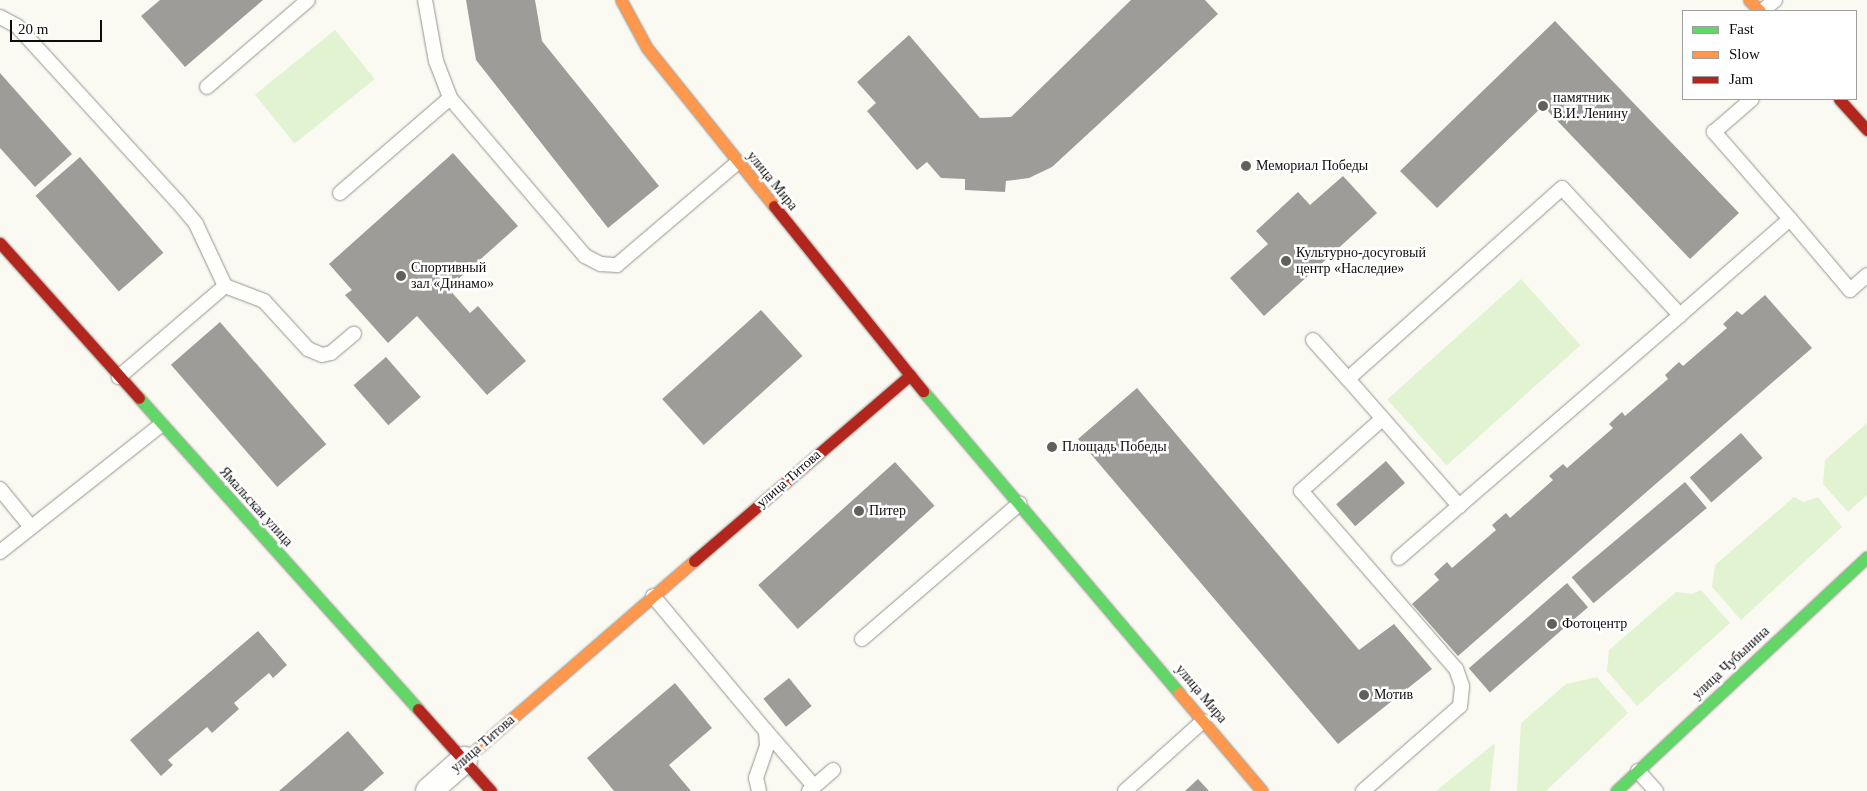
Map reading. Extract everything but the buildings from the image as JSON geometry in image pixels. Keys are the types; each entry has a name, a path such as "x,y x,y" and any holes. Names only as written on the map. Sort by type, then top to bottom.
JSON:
{"street":[{"name":"улица Мира","path":"621,0 647,48 737,163 910,375"},
{"path":"1749,0 1760,10"},
{"path":"1840,100 1867,130"},
{"name":"Ямальская улица","path":"0,243 491,791"},
{"path":"910,375 1020,503"},
{"name":"улица Титова","path":"428,791 910,375"},
{"name":"улица Мира","path":"1020,503 1262,791"},
{"name":"улица Чубынина","path":"1616,791 1864,565"}],"lane":[{"path":"207,88 308,0"},
{"path":"425,0 436,61 450,98 585,256 601,264 617,265 737,163"},
{"path":"1762,10 1775,0"},
{"path":"0,17 17,26 177,201 196,224 225,286 264,301 308,349 322,355 331,353 354,334"},
{"path":"340,193 450,98"},
{"path":"1751,100 1714,132 1850,290 1867,275"},
{"path":"1348,379 1562,188 1680,315"},
{"path":"1400,558 1790,219"},
{"path":"119,377 225,286"},
{"path":"1313,340 1459,506"},
{"path":"1363,791 1460,706 1462,686 1456,669 1301,491 1382,419"},
{"path":"0,552 162,425"},
{"path":"0,489 31,527"},
{"path":"862,639 1020,503"},
{"path":"653,596 811,788 833,770"},
{"path":"1125,791 1203,721"},
{"path":"759,791 756,778 767,746 766,731"},
{"path":"1638,771 1656,791"}],"green space":[{"path":"335,30 375,79 295,144 255,95"},
{"path":"1521,279 1581,345 1447,466 1387,399"},
{"path":"1867,423 1867,495 1848,512 1823,484 1825,460"},
{"path":"1794,497 1804,502 1818,497 1842,527 1741,620 1712,587 1715,565"},
{"path":"1701,590 1730,623 1637,706 1607,671 1609,650 1676,592 1692,594"},
{"path":"1597,677 1628,713 1546,791 1517,791 1521,723 1566,684"},
{"path":"1495,743 1490,791 1436,791"}],"traffic: fast":[{"path":"923,391 1179,693"},
{"path":"139,398 418,709"},
{"path":"1616,791 1867,557"}],"traffic: slow":[{"path":"621,0 647,48 774,206"},
{"path":"1749,0 1759,10"},
{"path":"464,760 694,561"},
{"path":"1179,693 1262,791"}],"traffic: jam":[{"path":"1840,100 1867,130"},
{"path":"774,206 910,375"},
{"path":"0,243 139,398"},
{"path":"694,561 910,375 923,391"},
{"path":"418,709 491,791"}],"place":[{"name":"памятник В.И. Ленину","path":"1543,106"},
{"name":"Мемориал Победы","path":"1246,166"},
{"name":"Культурно-досуговый центр «Наследие»","path":"1286,261"},
{"name":"Спортивный зал «Динамо»","path":"401,276"},
{"name":"Площадь Победы","path":"1052,447"},
{"name":"Питер","path":"859,511"},
{"name":"Фотоцентр","path":"1552,624"},
{"name":"Мотив","path":"1364,695"}]}
